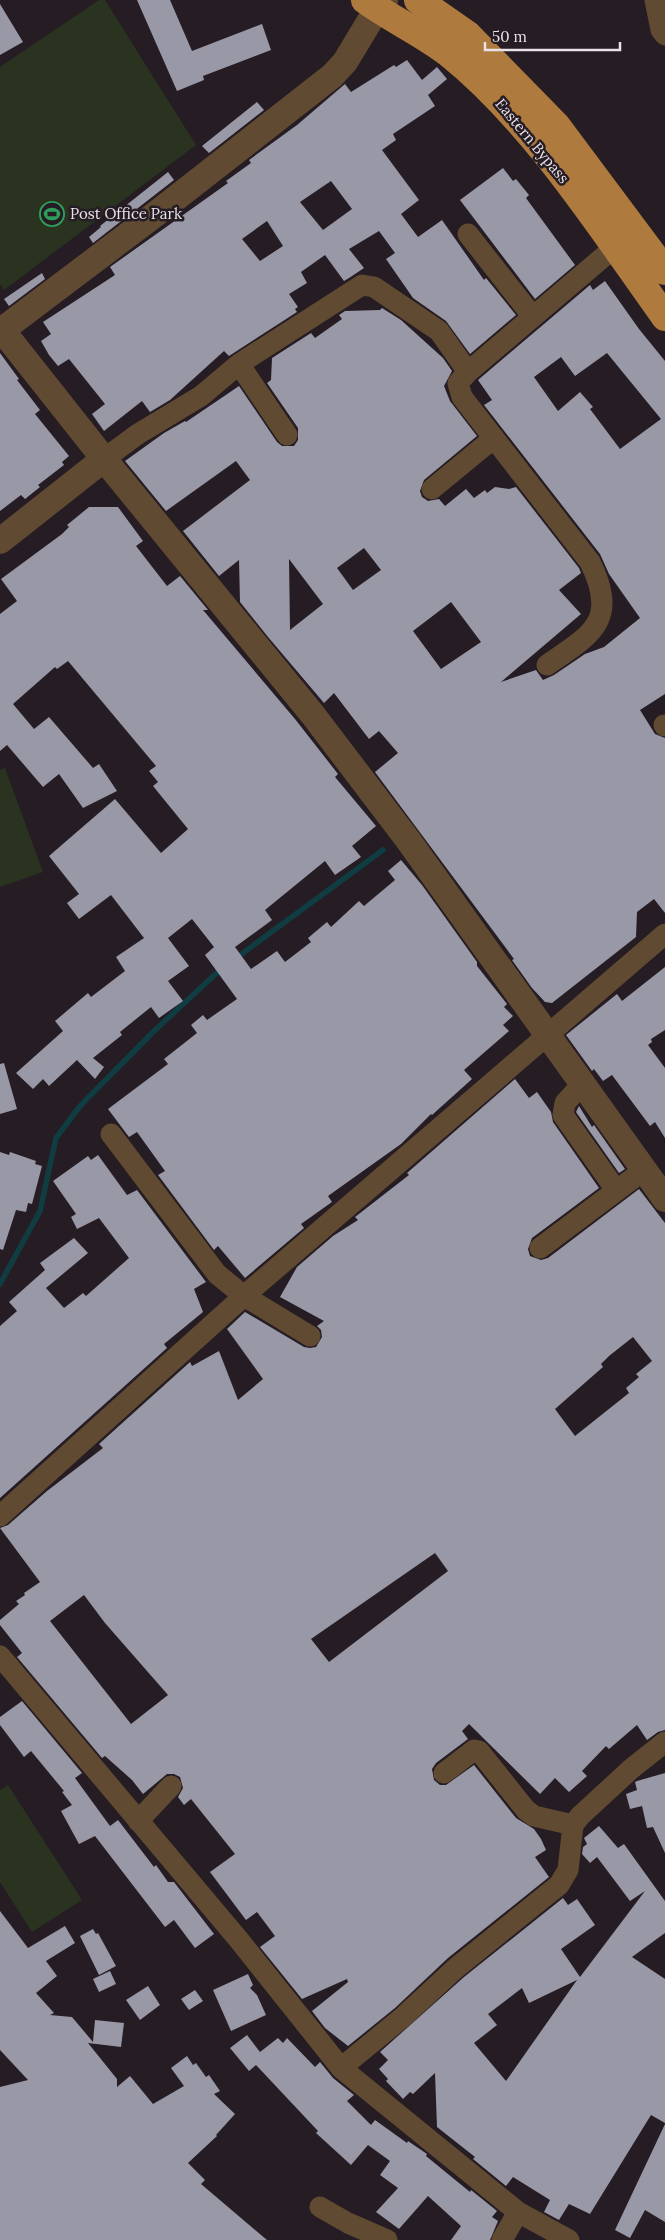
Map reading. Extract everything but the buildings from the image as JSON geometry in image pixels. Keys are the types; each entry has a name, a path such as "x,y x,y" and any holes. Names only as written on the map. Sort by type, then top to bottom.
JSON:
{"highway":[{"name":"Eastern Bypass","path":"418,0 468,35 556,125 665,271"},
{"name":"Eastern Bypass","path":"375,3 447,52 490,91 538,144 665,317"}],"street":[{"path":"654,0 661,30 665,35"},
{"path":"375,3 355,48 332,76 153,216 1,328 104,459 318,723 408,840 665,1199"},
{"path":"468,234 532,317"},
{"path":"547,665 588,637 594,628 602,614 599,581 590,562 462,397 458,384 468,372 615,247"},
{"path":"0,540 138,434 201,396 239,364 362,285 374,287 439,331 468,372"},
{"path":"239,364 287,435"},
{"path":"432,489 494,438"},
{"path":"0,1516 244,1296 663,939"},
{"path":"582,1084 565,1103 563,1115 616,1190"},
{"path":"111,1134 217,1274 244,1296 310,1336"},
{"path":"540,1248 644,1170"},
{"path":"0,1656 238,1940 341,2068 518,2212 569,2240"},
{"path":"341,2068 403,2017 456,1968 559,1885 568,1870 573,1825 580,1816 631,1769 665,1742"},
{"path":"444,1773 474,1750 479,1751 526,1810 534,1816 573,1825"},
{"path":"138,1821 171,1786"},
{"path":"320,2207 348,2223 387,2240"},
{"path":"502,2240 518,2212"}],"green space":[{"name":"Post Office Park","path":"99,0 105,0 196,145 4,290 0,284 0,67"},
{"path":"5,768 43,872 0,887 0,770"},
{"path":"8,1785 82,1900 32,1932 0,1882 0,1790"}],"waterway":[{"path":"236,958 383,850"},
{"path":"0,1284 40,1211 56,1138 80,1106 153,1032 222,968"}],"place":[{"name":"Post Office Park","path":"52,214"}]}
